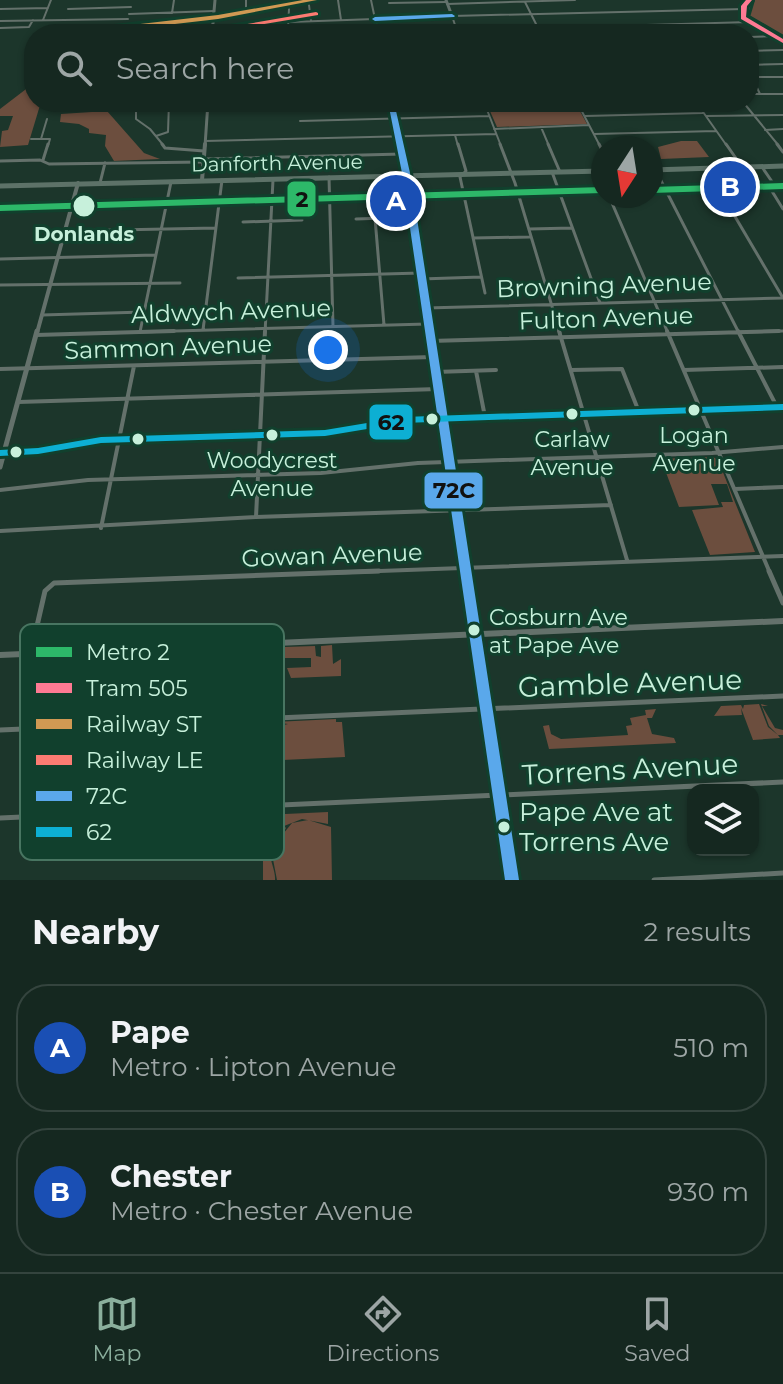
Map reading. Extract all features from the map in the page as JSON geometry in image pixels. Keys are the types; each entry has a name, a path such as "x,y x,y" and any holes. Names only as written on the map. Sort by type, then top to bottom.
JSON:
{"main road":[{"path":"749,0 743,16 754,24"},
{"path":"376,24 375,19 452,16 446,2"},
{"path":"759,27 783,40"},
{"path":"394,112 407,175 512,880"},
{"path":"663,170 783,166"},
{"name":"Danforth Avenue","path":"0,186 591,171"}],"street":[{"path":"43,20 51,0"},
{"path":"127,24 132,0"},
{"path":"172,13 174,0"},
{"path":"213,24 215,0"},
{"path":"246,0 246,11"},
{"path":"338,0 341,20"},
{"path":"289,9 290,22 375,19 371,0"},
{"path":"389,3 575,0"},
{"path":"525,1 536,24"},
{"path":"85,9 87,3"},
{"path":"309,5 311,21"},
{"path":"68,9 131,7"},
{"path":"0,9 48,8"},
{"path":"454,24 452,16 744,9"},
{"path":"0,21 214,11"},
{"path":"31,24 33,20"},
{"path":"689,24 750,22"},
{"path":"0,28 24,27"},
{"path":"759,37 775,36"},
{"path":"759,51 783,50"},
{"path":"759,65 783,64"},
{"path":"759,77 783,77"},
{"path":"760,94 783,94"},
{"path":"136,112 135,118 168,149 204,151"},
{"path":"156,136 168,132 169,112"},
{"path":"202,180 207,112"},
{"path":"488,112 529,229 627,560"},
{"path":"583,112 594,134 716,131"},
{"path":"751,112 783,152"},
{"path":"704,114 742,167"},
{"path":"585,116 783,115"},
{"path":"300,121 489,116"},
{"path":"41,139 47,119"},
{"path":"205,141 455,135 589,125"},
{"path":"541,127 560,172"},
{"path":"765,130 783,129"},
{"path":"455,135 466,171 461,174 485,293"},
{"path":"31,139 50,139 43,160"},
{"path":"776,144 783,144"},
{"path":"0,162 43,160 49,164 105,163 402,154"},
{"path":"100,183 105,163"},
{"path":"762,167 775,186"},
{"path":"706,168 783,298"},
{"path":"552,172 600,303"},
{"path":"329,177 333,326"},
{"path":"256,517 273,178"},
{"path":"203,330 222,180"},
{"path":"140,332 171,181"},
{"path":"0,467 78,183"},
{"path":"783,186 770,188 783,208"},
{"path":"2,453 119,440 325,433 403,420 780,407 663,189"},
{"path":"358,196 409,196"},
{"path":"0,208 166,204"},
{"path":"614,208 783,603"},
{"path":"356,219 413,217"},
{"path":"375,218 384,325"},
{"path":"243,222 302,220"},
{"path":"65,231 216,228"},
{"path":"529,229 572,228"},
{"path":"473,238 531,237"},
{"path":"0,259 155,255"},
{"path":"238,278 380,274 481,277"},
{"path":"0,285 180,283"},
{"name":"Browning Avenue","path":"426,308 783,298"},
{"path":"42,315 144,312"},
{"name":"Aldwych Avenue","path":"36,335 427,324"},
{"name":"Fulton Avenue","path":"430,341 783,331"},
{"name":"Sammon Avenue","path":"0,369 433,357"},
{"path":"101,528 134,366"},
{"path":"684,370 783,367"},
{"path":"571,370 622,369 639,412"},
{"path":"435,372 496,370"},
{"path":"476,371 485,417"},
{"path":"18,402 438,389"},
{"path":"0,490 111,480 783,447"},
{"path":"735,489 783,487"},
{"path":"0,531 101,528 256,517 611,505"},
{"name":"Gowan Avenue","path":"37,624 45,591 54,583 783,556"},
{"path":"284,642 783,621"},
{"path":"0,655 20,653"},
{"name":"Gamble Avenue","path":"284,718 783,696"},
{"name":"Gamble Avenue","path":"0,730 20,729"},
{"name":"Torrens Avenue","path":"284,805 783,782"},
{"name":"Torrens Avenue","path":"0,818 20,817"},
{"path":"654,880 783,873"}],"shaded area":[{"path":"754,0 783,0 783,38 748,18 749,5"},
{"path":"24,91 24,112 38,112 28,145 0,147 2,131 8,130 13,116 0,116 0,109"},
{"path":"108,112 144,153 160,159 114,161 105,146 106,135 89,133 89,129 79,124 60,122 61,114"},
{"path":"490,112 580,112 587,124 497,127"},
{"path":"697,141 709,157 663,159 663,146"},
{"path":"713,457 718,460 755,552 710,555 692,510 723,507 721,502 733,502 727,484 711,484 719,505 679,507 662,462 666,460 659,459"},
{"path":"332,645 333,664 341,659 341,676 291,678 287,668 311,667 311,658 284,658 284,647 315,646 316,656 321,657 321,646"},
{"path":"759,704 768,727 780,738 753,740 741,708 742,715 714,716 721,706 741,705 743,709 744,705"},
{"path":"761,704 768,706 762,706 775,728 783,730 783,735 778,735 769,726"},
{"path":"656,709 652,718 647,718 652,734 674,738 676,743 549,749 543,726 549,725 551,734 561,739 628,735 626,726 632,725 630,718 646,715 645,710"},
{"path":"336,719 336,722 342,722 345,757 284,760 284,725 288,724 284,722"},
{"path":"328,812 328,824 302,819 284,826 284,814"},
{"path":"308,820 331,827 332,880 277,880 273,860 284,860 284,833 292,823"},
{"path":"263,860 271,860 275,880 263,880"}],"metro line":[{"name":"2","path":"663,190 783,186"},
{"name":"2","path":"0,208 591,190"}],"tram line":[{"name":"505","path":"749,0 744,6 743,18 753,24"},
{"name":"505","path":"759,27 783,41"}],"rail line":[{"name":"ST","path":"157,24 314,0"},
{"name":"LE","path":"254,24 316,14"}],"transit line":[{"name":"62","path":"749,0 744,18 755,24"},
{"name":"72C","path":"375,19 452,16"},
{"name":"62","path":"759,26 783,40"},
{"name":"72C","path":"393,112 406,173 512,880"},
{"name":"62","path":"0,453 38,451 101,440 325,433 403,420 783,407"}],"place":[{"name":"Chester","path":"730,187"},
{"name":"Pape","path":"396,201"},
{"name":"Donlands","path":"84,206"},
{"name":"Logan Avenue","path":"694,410"},
{"name":"Carlaw Avenue","path":"572,414"},
{"name":"Woodycrest Avenue","path":"272,435"},
{"name":"Cosburn Ave at Pape Ave","path":"474,630"},
{"name":"Pape Ave at Torrens Ave","path":"504,827"}]}
